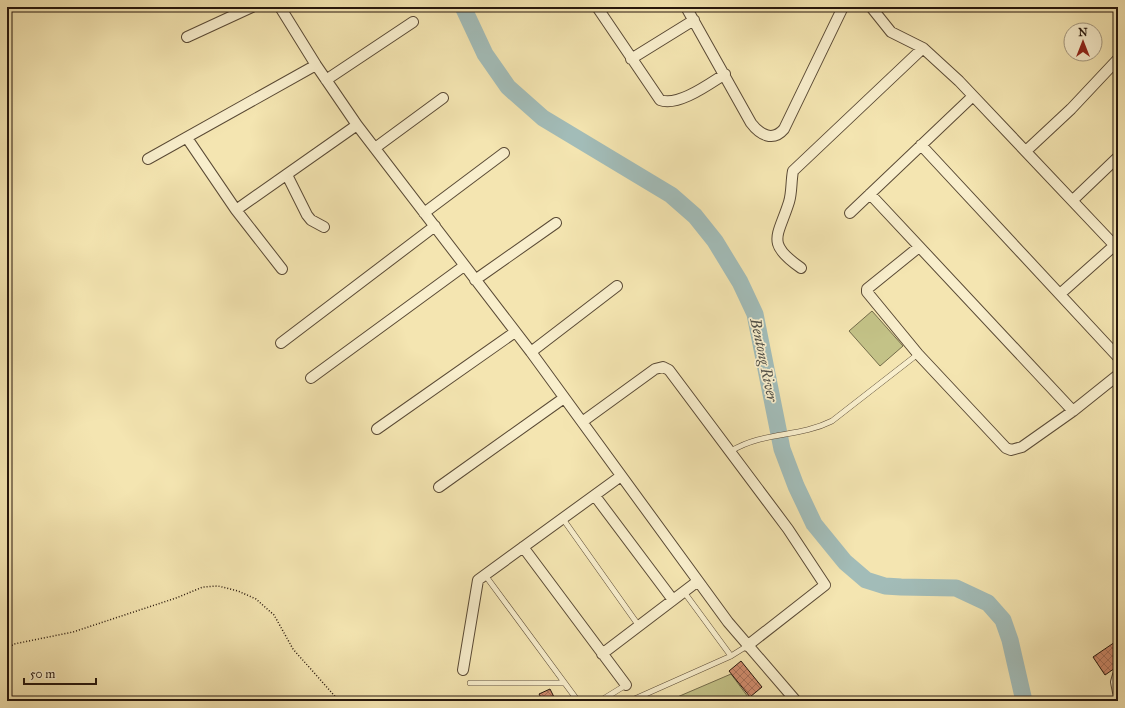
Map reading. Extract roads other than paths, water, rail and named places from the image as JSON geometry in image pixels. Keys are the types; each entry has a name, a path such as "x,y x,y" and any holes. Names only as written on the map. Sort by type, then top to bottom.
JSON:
{"street":[{"path":"187,37 252,7"},
{"path":"280,7 326,80 375,148 531,352 747,646 796,701"},
{"path":"597,7 656,96 664,102 680,100 725,74"},
{"path":"686,7 756,129 763,134 772,137 781,133 843,7"},
{"path":"871,7 891,32 923,48 973,96 1116,247 1060,294"},
{"path":"631,59 694,20"},
{"path":"326,80 413,22"},
{"path":"801,268 784,255 777,241 777,233 790,199 794,171 923,48"},
{"path":"1026,151 1071,109 1118,59"},
{"path":"148,159 316,65"},
{"path":"850,213 973,96"},
{"path":"375,148 443,98"},
{"path":"236,210 358,125"},
{"path":"187,138 236,210 282,269"},
{"path":"921,145 1118,357"},
{"path":"424,213 504,153"},
{"path":"1073,200 1118,157"},
{"path":"287,175 297,198 311,220 324,227"},
{"path":"870,194 1073,411"},
{"path":"475,280 556,223"},
{"path":"281,343 434,226"},
{"path":"919,247 867,290 869,295 918,354 1006,448 1011,450 1022,447 1073,411 1118,375"},
{"path":"311,378 464,266"},
{"path":"531,352 617,286"},
{"path":"376,429 515,332"},
{"path":"582,422 655,369 663,367 669,370 731,451 825,583 822,589 747,646"},
{"path":"439,487 564,398"},
{"path":"463,670 478,580 621,476"},
{"path":"595,496 673,600"},
{"path":"524,547 626,685"},
{"path":"602,654 698,581"},
{"path":"1118,675 1116,682 1118,692"}],"lane":[{"path":"731,451 749,441 798,432 822,426 832,421 918,354"},
{"path":"563,519 639,626"},
{"path":"486,575 578,701"},
{"path":"684,592 731,656"},
{"path":"630,701 731,656 747,646"},
{"path":"470,683 564,683"},
{"path":"600,701 626,685"}],"waterway":[{"name":"Bentong River","path":"463,7 485,54 508,87 543,118 671,195 695,216 715,241 740,282 755,314 782,449 796,486 814,524 845,562 866,580 885,586 956,588 988,603 1003,620 1010,640 1024,701"}]}
